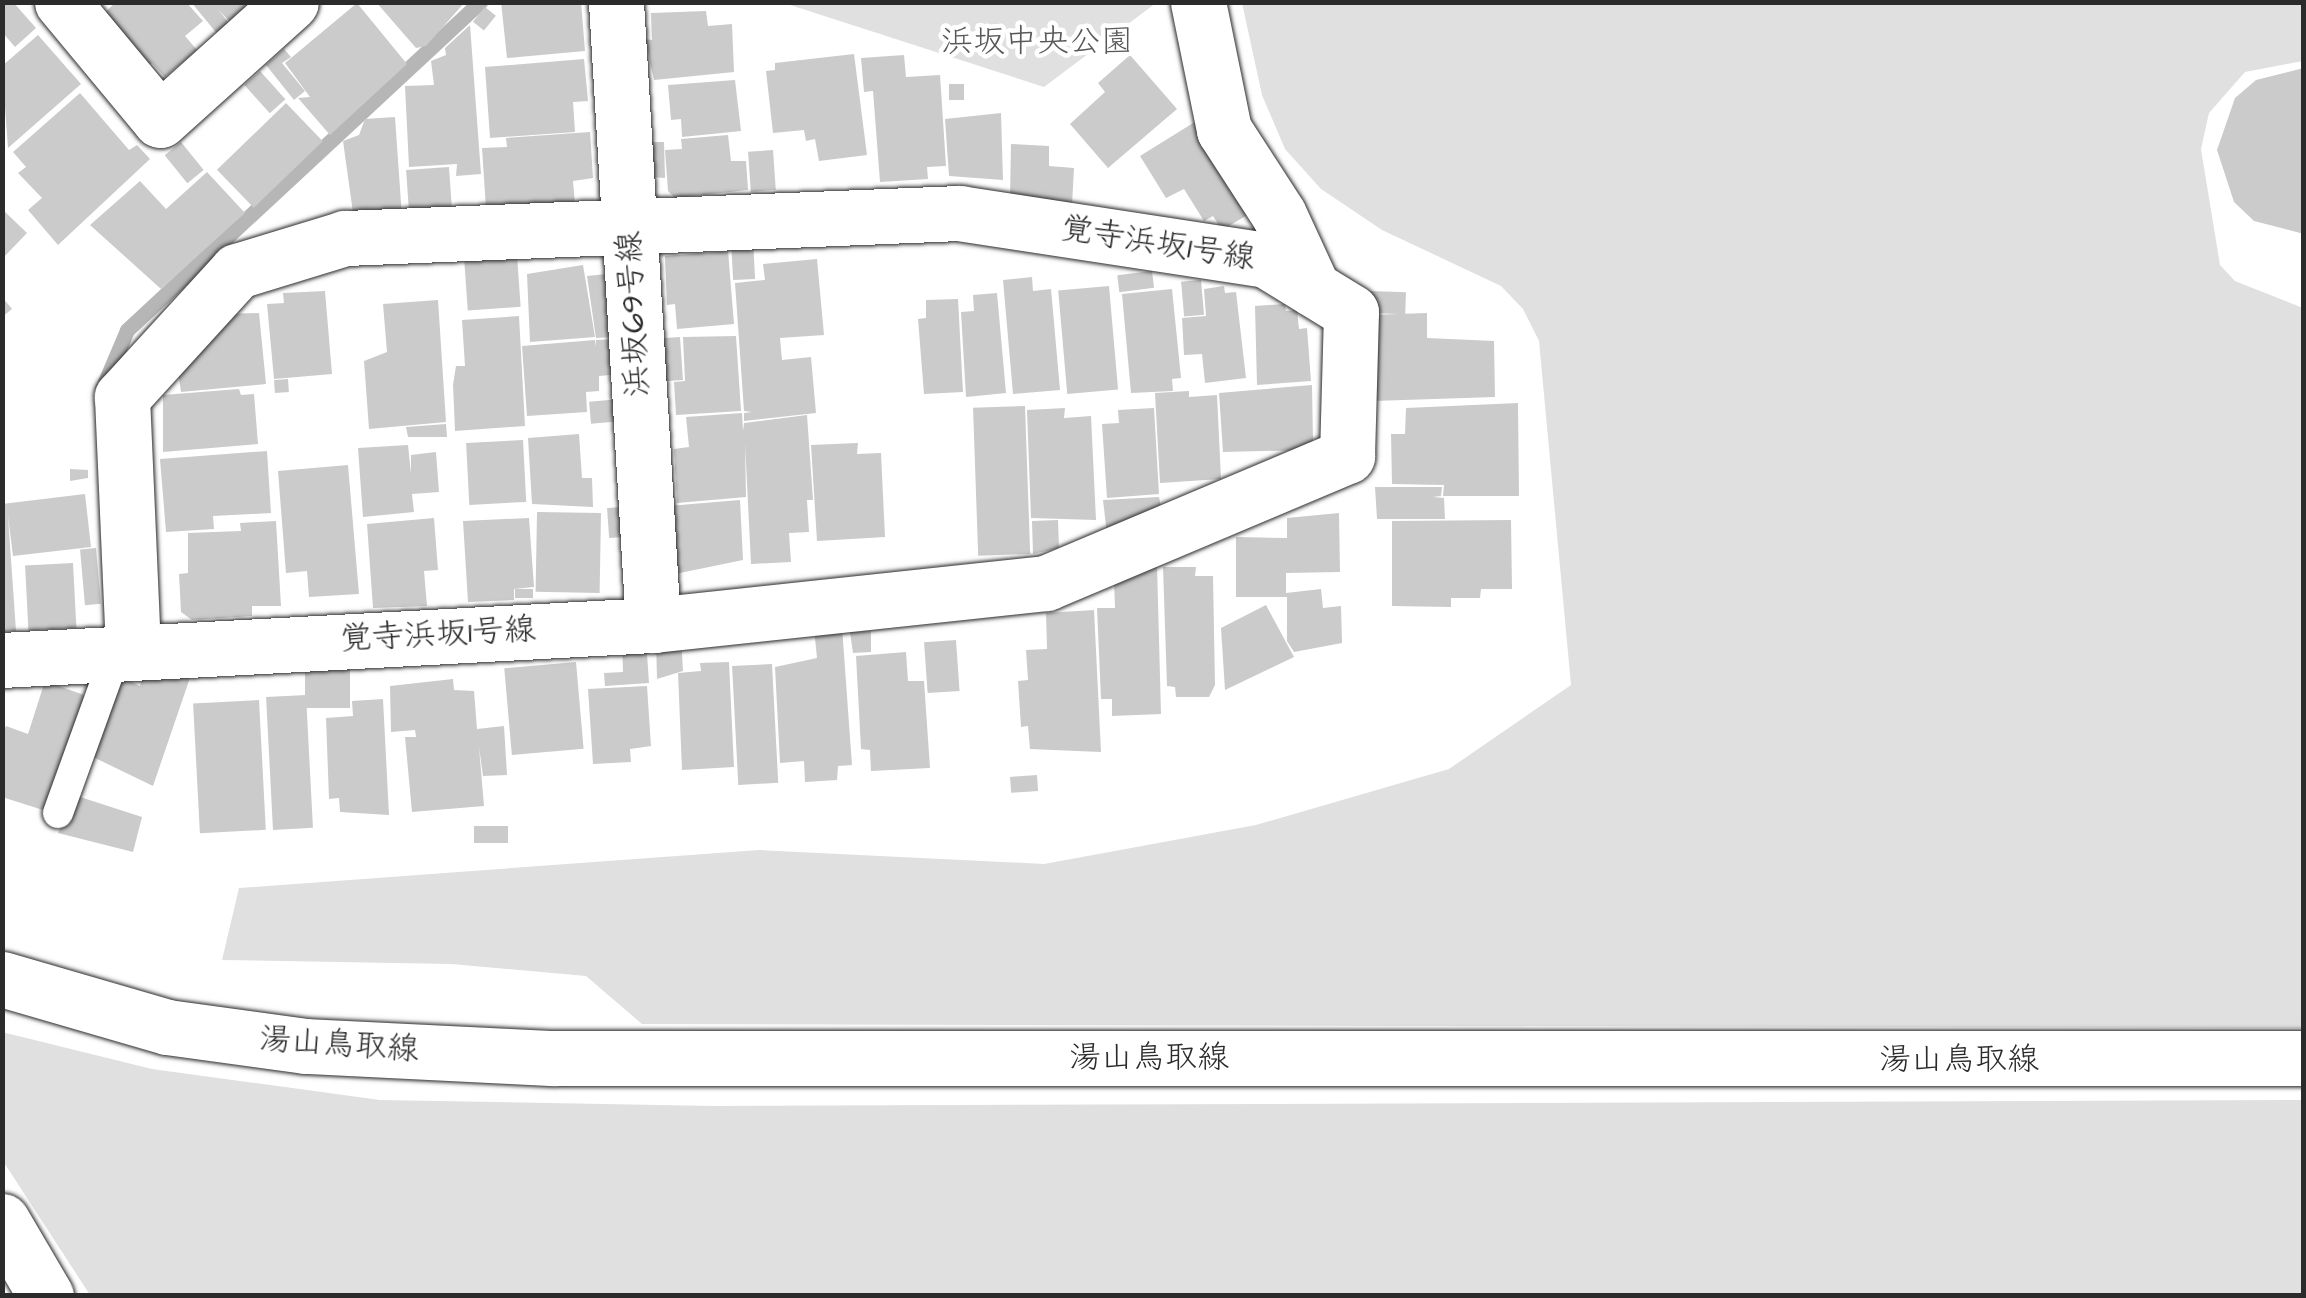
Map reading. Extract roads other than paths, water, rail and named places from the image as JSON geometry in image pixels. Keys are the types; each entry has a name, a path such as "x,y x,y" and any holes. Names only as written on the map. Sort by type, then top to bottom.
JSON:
{"street":[{"path":"62,2 160,120 292,2"},
{"name":"浜坂69号線","path":"616,2 653,625"},
{"path":"1198,2 1224,130 1279,215 1314,289"},
{"name":"覚寺浜坂1号線","path":"2,660 653,625 1046,583 1346,456 1352,312 1266,260 960,213 344,238 237,271 122,397 124,653"},
{"name":"湯山鳥取線","path":"2,978 166,1028 306,1046 553,1058 2304,1058"},
{"path":"2,1221 46,1296"}],"lane":[{"path":"58,813 124,653"}],"waterway":[{"path":"102,389 127,330 480,2"}],"park label":[{"name":"浜坂中央公園","path":"1037,42"}]}
